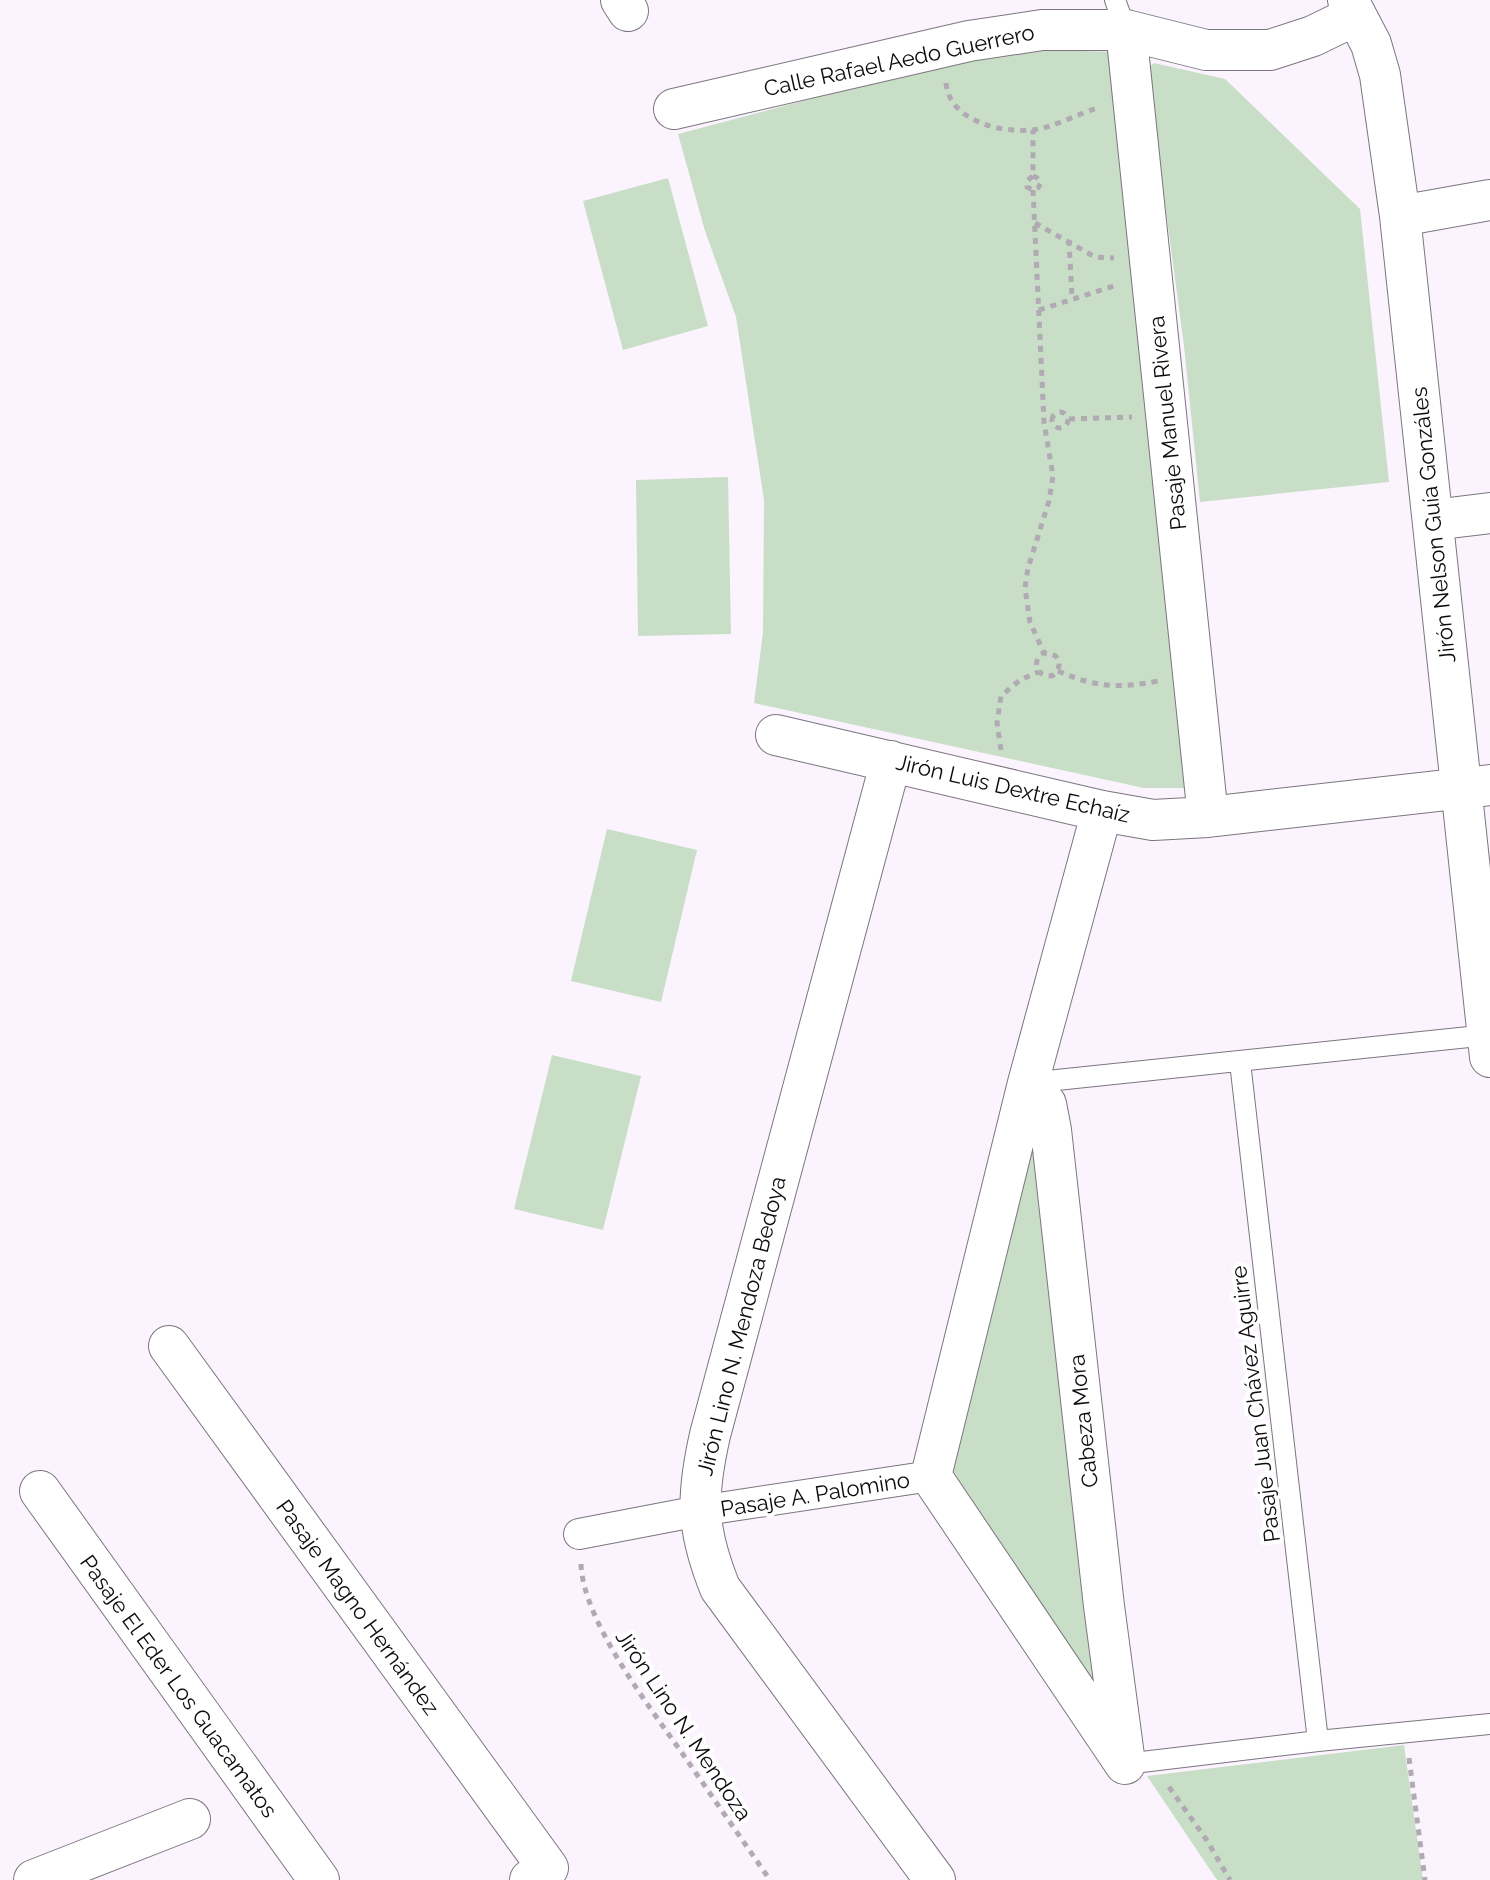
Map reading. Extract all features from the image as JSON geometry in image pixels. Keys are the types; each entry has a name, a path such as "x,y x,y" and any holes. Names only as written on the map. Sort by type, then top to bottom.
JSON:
{"street":[{"name":"Calle Rafael Aedo Guerrero","path":"674,109 969,41 1120,15 1206,50 1270,50 1313,36 1352,8"},
{"name":"Jirón Nelson Guía Gonzáles","path":"1352,8 1371,44 1380,75 1400,216 1433,520 1476,786 1488,1024"},
{"name":"Pasaje Manuel Rivera","path":"1120,15 1208,817"},
{"path":"1400,216 1490,200"},
{"path":"1433,520 1490,513"},
{"name":"Jirón Luis Dextre Echaíz","path":"776,735 1102,811 1153,820 1208,817 1476,786"},
{"name":"Jirón Lino N. Mendoza Bedoya","path":"891,761 710,1435 701,1476 699,1511 706,1552 720,1588 935,1880"},
{"path":"1102,811 1028,1083 931,1476 1143,1770"},
{"name":"Cabeza Mora","path":"1028,1083 1046,1104 1051,1130 1104,1606 1143,1770"},
{"name":"Pasaje Magno Hernández","path":"169,1346 539,1874"},
{"name":"Pasaje A. Palomino","path":"579,1534 699,1511 931,1476"},
{"name":"Pasaje El Eder Los Guacamatos","path":"40,1491 319,1880"},
{"path":"34,1880 190,1819"}],"lane":[{"path":"1028,1083 1240,1062 1488,1024"},
{"name":"Pasaje Juan Chávez Aguirre","path":"1240,1062 1318,1741"},
{"path":"1143,1770 1318,1741 1406,1735 1490,1724"}],"path":[{"path":"945,80 952,103 961,113 1006,128 1033,130 1109,104"},
{"path":"1033,130 1033,176"},
{"path":"1033,176 1041,183 1033,190"},
{"path":"1033,176 1028,180 1027,187 1033,190"},
{"path":"1033,190 1044,422 1053,476 1025,588 1030,622 1044,653"},
{"path":"1035,223 1095,257 1126,255"},
{"path":"1069,240 1072,298"},
{"path":"1039,310 1128,282"},
{"path":"1069,419 1066,426 1060,429 1053,426 1056,413 1062,412 1069,419 1143,417"},
{"path":"1044,422 1052,421"},
{"path":"1052,653 1058,657 1058,671 1052,676 1038,672 1035,664 1038,657 1052,653"},
{"path":"1058,671 1087,684 1130,687 1169,677"},
{"path":"987,750 1001,753 997,723 1001,696 1020,680 1038,672"},
{"name":"Jirón Lino N. Mendoza","path":"579,1534 581,1579 603,1632 632,1682 770,1880"},
{"path":"1407,1746 1425,1880"},
{"path":"1143,1770 1206,1839 1230,1880"}],"green space":[{"path":"1043,50 1121,52 1195,788 1144,788 754,703 763,632 764,500 736,317 705,231 678,134 923,69"},
{"path":"1154,63 1225,79 1360,209 1389,482 1200,502 1184,346 1147,69"},
{"path":"668,178 708,326 623,350 583,201"},
{"path":"728,477 731,634 638,636 636,480"},
{"path":"607,829 697,850 661,1002 571,981"},
{"path":"552,1055 641,1076 603,1230 514,1209"},
{"path":"1031,1106 1113,1726 946,1476"},
{"path":"1404,1745 1423,1880 1217,1880 1147,1776"}]}
